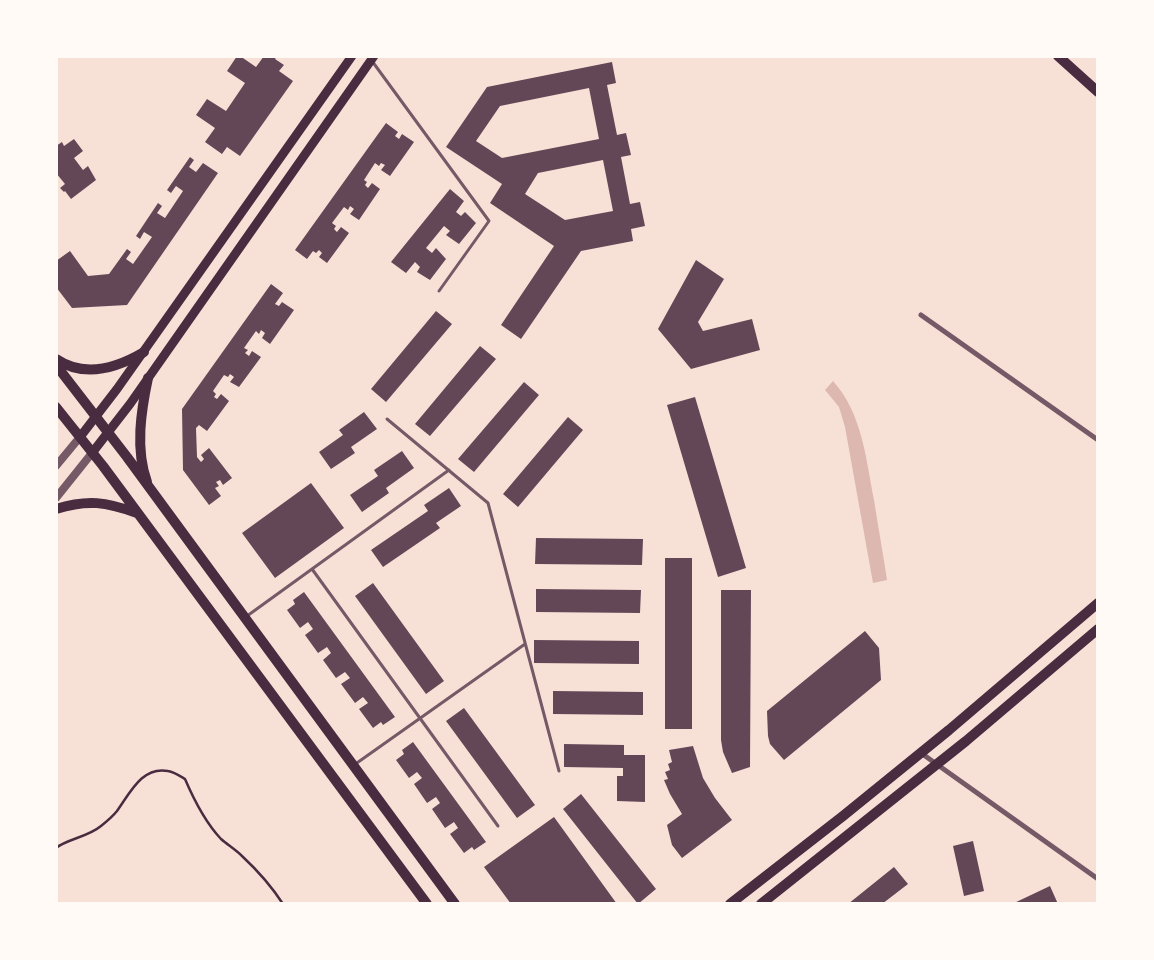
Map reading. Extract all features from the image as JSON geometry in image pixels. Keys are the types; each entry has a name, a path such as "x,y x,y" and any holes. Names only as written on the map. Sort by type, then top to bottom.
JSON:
{"main road":[{"path":"80,437 144,352 352,56"},
{"path":"1058,56 1098,92"},
{"path":"92,453 148,378 373,58"},
{"path":"56,359 66,366 80,370 98,369 130,360 144,352"},
{"path":"56,365 456,904"},
{"path":"148,378 140,426 146,479 150,490"},
{"path":"56,407 427,904"},
{"path":"56,509 73,504 101,502 137,514"},
{"path":"730,904 921,753 1098,603"},
{"path":"761,904 937,764 1098,629"}],"street":[{"path":"920,315 1098,440"},
{"path":"56,466 80,437"},
{"path":"56,498 92,453"},
{"path":"921,753 1098,879"}],"lane":[{"path":"373,58 489,221 439,292"},
{"path":"387,419 488,503 559,771"},
{"path":"244,618 449,470"},
{"path":"312,569 498,826"},
{"path":"353,765 525,644"}],"path":[{"path":"56,848 100,827 116,813 138,781 152,771 169,771 186,778 203,815 221,838 244,858 277,894 283,904"}],"shaded area":[{"path":"833,381 851,407 857,422 865,452 887,580 873,583 845,427 839,407 825,390"}],"building":[{"path":"237,56 240,56 256,67 264,56 277,56 275,59 284,65 279,71 293,81 240,156 227,147 222,154 205,142 215,128 196,115 207,99 226,111 245,83 227,71"},
{"path":"612,62 616,83 607,85 617,135 626,133 631,155 621,157 630,204 640,202 645,226 631,229 633,241 581,251 521,339 501,325 554,246 490,203 502,184 446,147 487,87","holes":["589,88 599,139 502,158 476,141 500,106","603,160 613,211 565,220 525,194 538,173"]},
{"path":"386,123 398,132 395,136 399,139 402,134 414,142 390,176 381,170 385,165 381,163 379,166 375,163 364,180 367,182 365,185 368,188 372,183 380,189 359,220 350,214 354,209 350,206 348,210 344,207 332,223 336,226 334,229 337,232 341,227 349,233 327,263 319,257 322,253 319,250 316,253 313,251 307,259 295,250"},
{"path":"74,139 83,151 74,158 83,170 88,166 96,180 71,199 60,188 65,184 56,173 56,146 62,142 64,146"},
{"path":"190,157 194,160 189,167 196,172 203,163 218,173 127,305 72,308 56,287 56,261 70,251 88,276 109,274 127,249 131,252 126,259 133,264 152,237 144,232 140,239 136,236 158,203 162,206 157,213 165,218 183,191 176,186 171,193 167,190"},
{"path":"450,189 464,201 456,212 461,216 465,212 476,223 459,244 446,235 450,231 444,226 426,248 432,253 436,248 446,259 430,280 417,272 420,267 415,262 406,273 391,262"},
{"path":"696,260 724,279 698,322 703,331 752,319 760,350 691,369 658,329"},
{"path":"271,284 283,293 275,304 279,306 282,302 294,310 270,344 262,338 265,333 261,330 259,334 256,331 244,348 248,350 245,353 249,356 252,351 261,357 239,387 230,382 234,377 230,374 228,377 224,375 213,391 216,394 214,397 217,399 221,394 229,401 207,431 199,425 196,428 197,457 201,462 204,459 201,455 209,448 232,478 223,485 220,480 216,482 219,486 215,488 221,496 209,505 183,470 182,409"},
{"path":"436,311 452,324 386,402 371,389"},
{"path":"480,346 496,359 430,436 415,424"},
{"path":"524,382 539,395 474,472 458,459"},
{"path":"695,397 746,568 718,577 667,405"},
{"path":"364,412 377,429 351,447 355,453 331,469 319,452 343,435 339,430"},
{"path":"568,417 583,430 518,507 503,494"},
{"path":"402,451 414,468 386,488 389,493 362,512 350,495 378,476 374,470"},
{"path":"311,483 344,528 275,578 242,533"},
{"path":"449,488 461,506 436,523 440,528 383,567 371,550 428,511 424,505"},
{"path":"536,538 643,539 642,565 535,564"},
{"path":"665,558 692,558 692,729 665,729"},
{"path":"373,583 444,681 426,694 355,596"},
{"path":"536,589 641,590 640,613 536,612"},
{"path":"721,590 751,590 750,767 732,773 723,752 721,740"},
{"path":"304,592 395,717 383,725 381,722 373,728 359,709 368,703 363,697 355,703 341,684 350,678 345,672 336,678 323,660 331,653 327,647 318,653 305,635 313,629 308,622 300,628 287,610 295,604 293,600"},
{"path":"865,631 879,648 881,680 784,760 770,744 767,711"},
{"path":"534,640 639,641 639,664 534,663"},
{"path":"553,691 643,692 643,715 553,714"},
{"path":"464,708 535,805 517,818 446,721"},
{"path":"413,742 486,842 474,850 472,847 464,853 450,834 458,828 454,822 445,828 432,809 440,803 436,797 427,803 414,784 422,778 417,772 409,778 396,760 404,754 402,750"},
{"path":"564,744 624,745 624,755 645,755 645,802 617,801 617,776 623,776 623,768 564,767"},
{"path":"693,746 703,778 732,820 682,858 672,845 667,825 682,814 664,780 668,779 665,772 670,770 668,764 672,762 669,750"},
{"path":"581,794 656,889 638,904 563,809"},
{"path":"554,817 617,904 511,904 484,867"},
{"path":"973,841 984,891 964,896 953,846"},
{"path":"894,867 908,884 882,904 848,904"},
{"path":"1050,886 1058,904 1012,904"}]}
